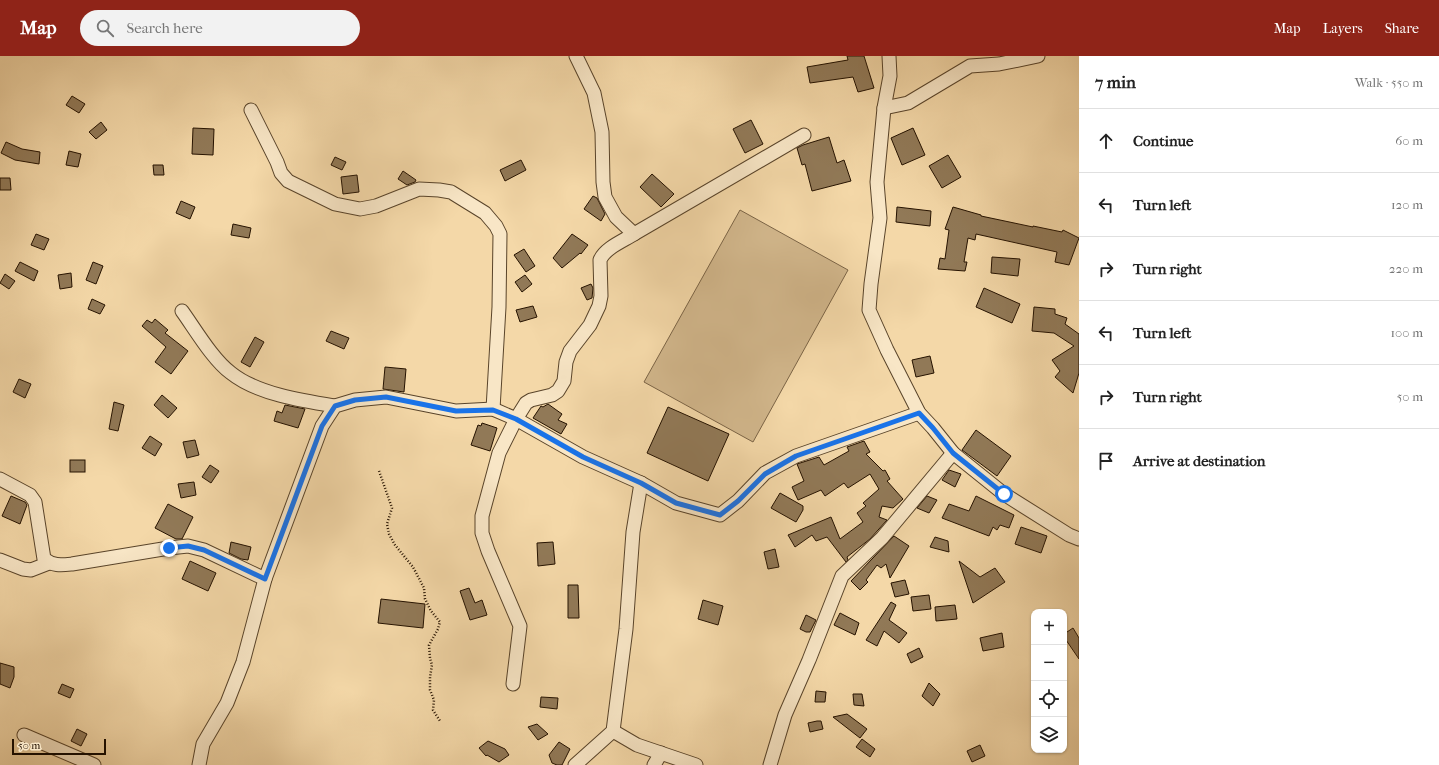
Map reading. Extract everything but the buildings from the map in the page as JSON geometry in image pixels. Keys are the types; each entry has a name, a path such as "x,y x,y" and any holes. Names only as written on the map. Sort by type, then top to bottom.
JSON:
{"street":[{"path":"576,56 594,93 602,132 605,197 616,217 634,234"},
{"path":"889,56 890,76 884,108 877,182 880,218 869,310 887,350 919,413 953,453 1004,494 1069,535 1079,539"},
{"path":"884,108 908,103 970,66 999,64 1038,56"},
{"path":"251,110 277,162 280,174 288,181 335,204 360,209 376,206 419,189 439,190 451,192 486,213 500,234 499,307 493,410"},
{"path":"513,684 520,626 488,551 482,533 482,516 499,453 516,419 526,403 558,391 564,381 566,362 570,351 590,325 599,306 601,296 600,260 602,255 634,234 804,136"},
{"path":"182,311 220,363 231,373 257,388 300,401 335,406 355,400 386,397 456,411 493,410 516,419 583,457 641,483 676,503 720,515 738,501 765,474 796,456 919,413"},
{"path":"199,765 203,744 227,704 243,662 265,579 322,426 335,406"},
{"path":"770,765 785,715 809,660 842,576 882,538 953,453"},
{"path":"0,479 30,495 34,502 44,559 49,563 57,565 72,564 188,546 204,550 265,579"},
{"path":"575,765 613,731 626,629 633,532 641,483"},
{"path":"0,560 23,569 30,570 49,563"},
{"path":"613,731 637,745 696,765"},
{"path":"24,735 94,765"},
{"path":"654,765 661,753"}],"path":[{"path":"379,471 392,508 387,524 389,534 395,545 413,567 424,588 425,599 431,611 440,622 438,629 429,645 432,666 430,690 434,700 432,710 440,721"}],"shaded area":[{"path":"740,210 848,270 753,442 644,382"}],"route":[{"path":"169,548 188,546 204,550 265,579 322,426 335,406 355,400 386,397 456,411 478,409 493,410 516,419 583,457 641,483 676,503 720,515 738,501 765,474 796,456 919,413 953,453 1004,494"}]}
